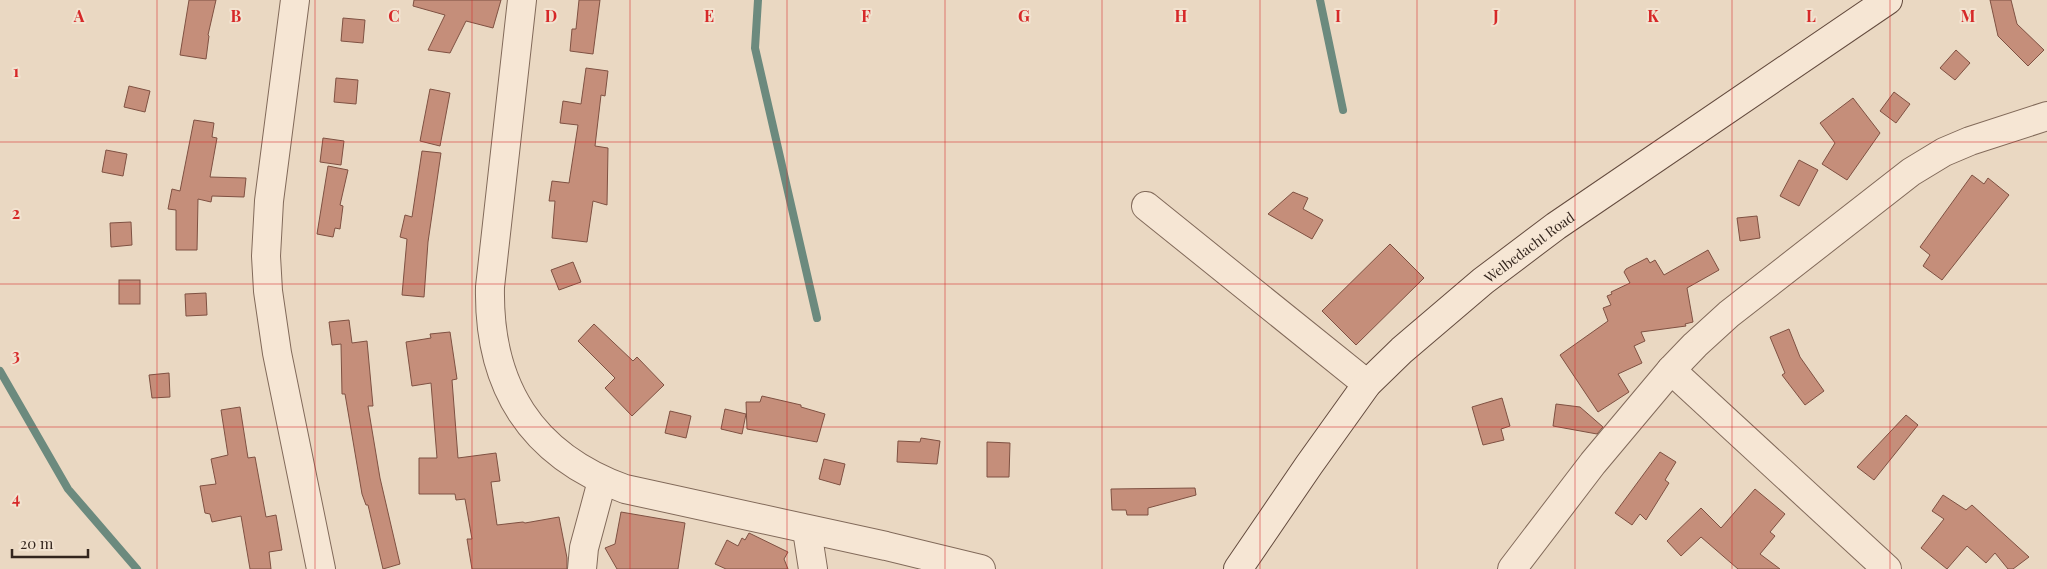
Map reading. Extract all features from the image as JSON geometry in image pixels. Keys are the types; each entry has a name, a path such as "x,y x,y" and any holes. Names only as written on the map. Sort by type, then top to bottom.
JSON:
{"street":[{"path":"295,0 269,202 266,248 268,291 277,352 321,569"},
{"path":"522,0 490,287 490,308 493,340 499,365 510,396 532,426 549,446 574,465 602,481 625,489 886,546 981,569"},
{"name":"Welbedacht Road","path":"1238,569 1308,465 1367,384 1402,350 1483,281 1556,226 1888,0"},
{"path":"1512,569 1593,463 1671,370 1729,314 1911,172 1944,152 1970,141 2047,116"},
{"path":"1146,206 1367,384"},
{"path":"1671,370 1887,569"},
{"path":"582,569 584,548 602,481"},
{"path":"808,530 813,569"}],"building":[{"path":"189,0 216,0 208,35 206,59 180,55"},
{"path":"414,0 501,0 493,28 466,21 450,53 428,50 445,15 413,6"},
{"path":"579,0 600,0 593,54 570,51 572,29 576,29"},
{"path":"1990,0 2011,0 2017,24 2044,50 2028,66 1998,36"},
{"path":"343,18 365,20 363,43 341,41"},
{"path":"1956,50 1970,63 1955,80 1940,68"},
{"path":"586,68 608,71 605,96 601,95 595,146 608,148 607,205 593,201 587,242 552,238 555,201 549,201 552,181 569,183 578,125 560,123 563,101 581,104"},
{"path":"336,78 358,80 356,104 334,102"},
{"path":"129,86 150,91 145,112 124,107"},
{"path":"430,89 450,93 440,146 420,141"},
{"path":"1894,92 1910,104 1896,123 1880,111"},
{"path":"1853,98 1880,133 1847,180 1822,164 1835,143 1820,123"},
{"path":"194,120 214,123 212,137 217,138 210,177 246,178 244,197 212,196 211,202 198,199 197,250 176,250 176,210 168,209 172,189 180,191"},
{"path":"323,138 344,141 341,165 320,162"},
{"path":"106,150 127,154 123,176 102,172"},
{"path":"422,151 441,153 428,242 424,297 402,295 407,239 400,237 405,215 412,217"},
{"path":"1799,160 1818,170 1799,206 1780,196"},
{"path":"328,166 348,170 340,205 343,206 340,229 335,228 333,237 317,234"},
{"path":"1972,175 1984,184 1988,178 2009,195 1942,280 1923,266 1930,255 1920,247"},
{"path":"1293,192 1308,198 1303,209 1323,220 1312,239 1268,214"},
{"path":"1757,216 1760,238 1740,241 1737,218"},
{"path":"131,222 132,245 111,247 110,223"},
{"path":"1390,244 1424,278 1356,345 1322,311"},
{"path":"1708,250 1719,270 1687,288 1693,322 1685,324 1686,326 1641,332 1645,341 1634,346 1642,363 1618,374 1629,392 1598,412 1560,355 1608,321 1603,308 1611,305 1607,296 1612,294 1611,292 1630,283 1624,272 1626,269 1647,258 1650,263 1655,260 1664,275"},
{"path":"573,262 581,282 559,290 551,270"},
{"path":"119,280 140,280 140,304 119,304"},
{"path":"206,293 207,315 186,316 185,294"},
{"path":"349,320 352,343 367,341 373,406 368,406 380,478 400,564 383,569 368,505 366,505 362,494 345,394 342,394 341,344 332,345 329,322"},
{"path":"594,324 633,361 637,357 664,385 632,416 605,388 615,378 578,341"},
{"path":"1789,329 1800,357 1824,391 1805,405 1782,375 1785,373 1770,337"},
{"path":"450,332 457,379 452,380 458,458 496,453 500,481 491,482 497,525 525,523 559,517 567,558 567,569 472,569 467,539 472,539 465,499 456,500 455,494 419,494 419,458 437,458 431,383 412,386 406,342 431,338 430,334"},
{"path":"169,373 170,397 152,398 149,375"},
{"path":"762,396 801,405 801,407 825,414 817,442 747,429 746,402 760,402"},
{"path":"1502,398 1510,426 1501,429 1504,440 1483,445 1472,407"},
{"path":"1556,404 1580,407 1603,427 1597,434 1553,426"},
{"path":"240,407 248,458 255,457 266,517 276,515 282,550 269,552 271,569 250,569 241,516 212,522 210,514 205,513 200,486 216,484 211,459 228,455 221,410"},
{"path":"725,409 746,414 742,434 721,429"},
{"path":"670,411 691,416 686,438 665,433"},
{"path":"1906,415 1918,425 1874,480 1857,467"},
{"path":"921,438 940,441 937,464 897,462 898,441 920,442"},
{"path":"987,442 1010,443 1009,477 987,477"},
{"path":"1660,452 1676,462 1665,480 1669,483 1646,520 1640,514 1632,525 1615,513"},
{"path":"824,459 845,464 840,485 819,479"},
{"path":"1195,488 1196,495 1148,508 1148,515 1127,515 1126,510 1112,510 1111,489"},
{"path":"1755,489 1785,514 1770,532 1775,536 1760,554 1780,569 1738,569 1701,537 1681,556 1667,541 1701,508 1721,528"},
{"path":"1943,495 1966,510 1972,505 2029,557 2013,569 2008,569 1995,553 1986,563 1967,546 1947,569 1921,548 1944,519 1932,511"},
{"path":"621,512 685,523 678,569 617,569 605,548 615,544"},
{"path":"749,533 788,552 784,559 788,569 726,569 715,564 727,540 738,546 742,538 745,540"}],"waterway":[{"path":"758,0 755,48 817,318"},
{"path":"1320,0 1343,110"},
{"path":"0,371 68,489 137,569"}]}
